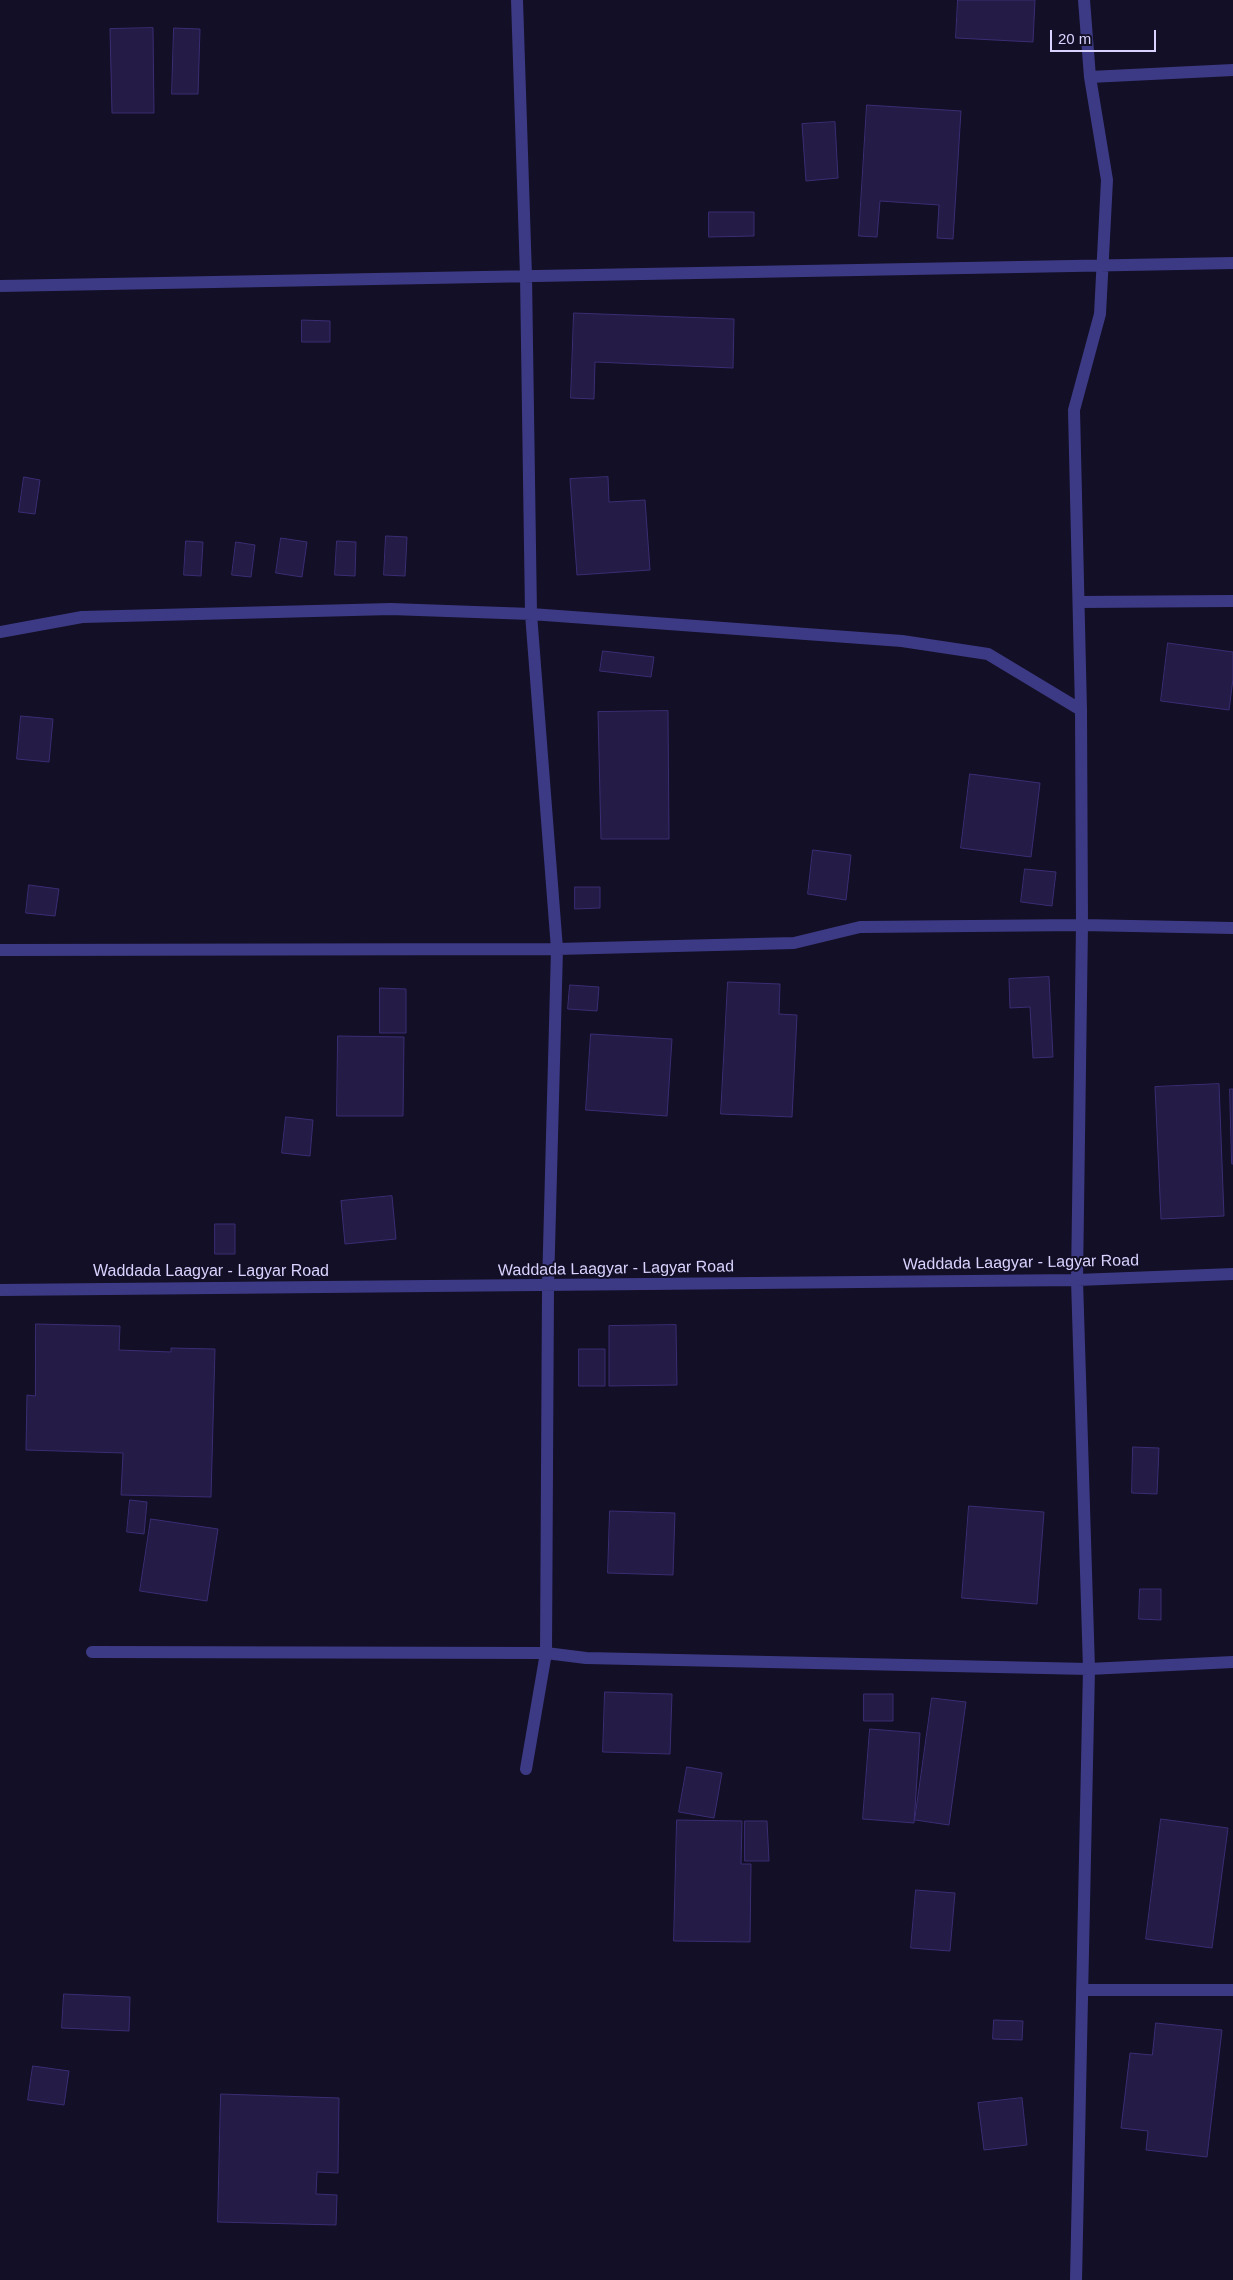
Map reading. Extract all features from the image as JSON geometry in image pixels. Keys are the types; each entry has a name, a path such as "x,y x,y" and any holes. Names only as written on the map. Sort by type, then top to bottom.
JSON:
{"street":[{"path":"517,0 526,276 531,614 557,949 548,1286 546,1653 526,1769"},
{"path":"1076,2280 1090,1670 1077,1280 1082,925 1081,710 1074,410 1100,314 1107,180 1090,77 1084,0"},
{"path":"1090,77 1233,70"},
{"path":"0,286 1233,262"},
{"path":"1079,602 1233,601"},
{"path":"0,632 82,617 391,609 531,614 902,641 988,654 1081,710"},
{"path":"0,950 557,949 794,943 860,927 1082,925 1233,928"},
{"name":"Waddada Laagyar - Lagyar Road","path":"0,1290 1077,1280 1233,1274"},
{"path":"92,1652 546,1653 586,1658 1090,1670 1233,1662"},
{"path":"1082,1990 1233,1990"}],"building":[{"path":"958,0 1035,0 1033,42 956,38"},
{"path":"153,28 154,113 112,113 110,29"},
{"path":"174,28 200,29 198,94 172,94"},
{"path":"867,105 961,111 953,239 937,238 939,205 880,201 877,237 859,236"},
{"path":"835,122 838,178 806,181 802,124"},
{"path":"709,212 754,212 754,236 709,237"},
{"path":"574,313 734,319 733,368 595,362 594,399 571,398"},
{"path":"302,320 330,321 330,342 302,342"},
{"path":"24,477 40,480 35,514 19,512"},
{"path":"608,477 609,502 645,500 650,570 577,575 570,479"},
{"path":"386,536 407,537 405,576 384,575"},
{"path":"281,538 307,542 302,577 276,573"},
{"path":"186,541 203,542 201,576 184,575"},
{"path":"337,541 356,542 355,576 335,575"},
{"path":"236,542 255,545 251,577 232,575"},
{"path":"1168,643 1233,652 1233,679 1229,710 1161,701"},
{"path":"603,651 654,657 651,677 600,671"},
{"path":"668,711 669,839 601,839 598,712"},
{"path":"21,716 53,719 49,762 17,759"},
{"path":"970,774 1040,783 1031,857 961,848"},
{"path":"813,850 851,855 846,900 808,894"},
{"path":"1025,869 1056,872 1052,906 1021,902"},
{"path":"29,885 59,889 55,916 26,913"},
{"path":"575,887 600,887 600,908 575,909"},
{"path":"1049,977 1053,1057 1033,1058 1030,1007 1010,1008 1009,979"},
{"path":"728,982 780,984 779,1014 797,1015 792,1117 721,1114"},
{"path":"570,985 599,987 597,1011 568,1009"},
{"path":"380,988 406,989 406,1033 380,1033"},
{"path":"591,1034 672,1039 667,1116 586,1110"},
{"path":"338,1036 404,1037 403,1116 337,1116"},
{"path":"1219,1084 1224,1216 1161,1219 1155,1087"},
{"path":"1230,1089 1233,1089 1233,1164 1232,1164"},
{"path":"286,1117 313,1120 310,1156 282,1153"},
{"path":"392,1196 396,1239 345,1244 341,1201"},
{"path":"215,1224 235,1224 235,1254 215,1254"},
{"path":"36,1324 120,1326 119,1350 171,1352 171,1348 215,1349 211,1497 121,1495 123,1453 26,1450 27,1395 35,1396"},
{"path":"676,1325 677,1385 609,1386 609,1326"},
{"path":"579,1349 605,1349 605,1386 579,1386"},
{"path":"1133,1447 1159,1448 1157,1494 1132,1493"},
{"path":"130,1500 147,1502 144,1534 127,1532"},
{"path":"969,1506 1044,1512 1037,1604 962,1598"},
{"path":"610,1511 675,1513 673,1575 608,1573"},
{"path":"151,1519 218,1529 207,1601 140,1591"},
{"path":"1140,1589 1161,1589 1161,1620 1139,1619"},
{"path":"605,1692 672,1694 670,1754 603,1752"},
{"path":"864,1694 893,1694 893,1721 864,1721"},
{"path":"932,1698 966,1702 949,1825 915,1820"},
{"path":"870,1729 920,1733 914,1823 863,1819"},
{"path":"687,1767 722,1773 714,1818 679,1812"},
{"path":"1161,1819 1228,1828 1212,1948 1146,1939"},
{"path":"677,1820 742,1821 741,1864 751,1864 750,1942 674,1941"},
{"path":"745,1821 767,1821 769,1861 745,1861"},
{"path":"916,1890 955,1893 950,1951 911,1948"},
{"path":"64,1994 130,1997 129,2031 62,2028"},
{"path":"994,2020 1023,2021 1022,2040 993,2039"},
{"path":"1156,2023 1222,2030 1207,2157 1146,2150 1148,2131 1121,2128 1130,2053 1152,2055"},
{"path":"33,2066 69,2071 64,2105 28,2100"},
{"path":"221,2094 339,2098 338,2173 317,2172 316,2194 337,2195 336,2225 218,2222"},
{"path":"1022,2098 1027,2145 984,2150 978,2103"}]}
